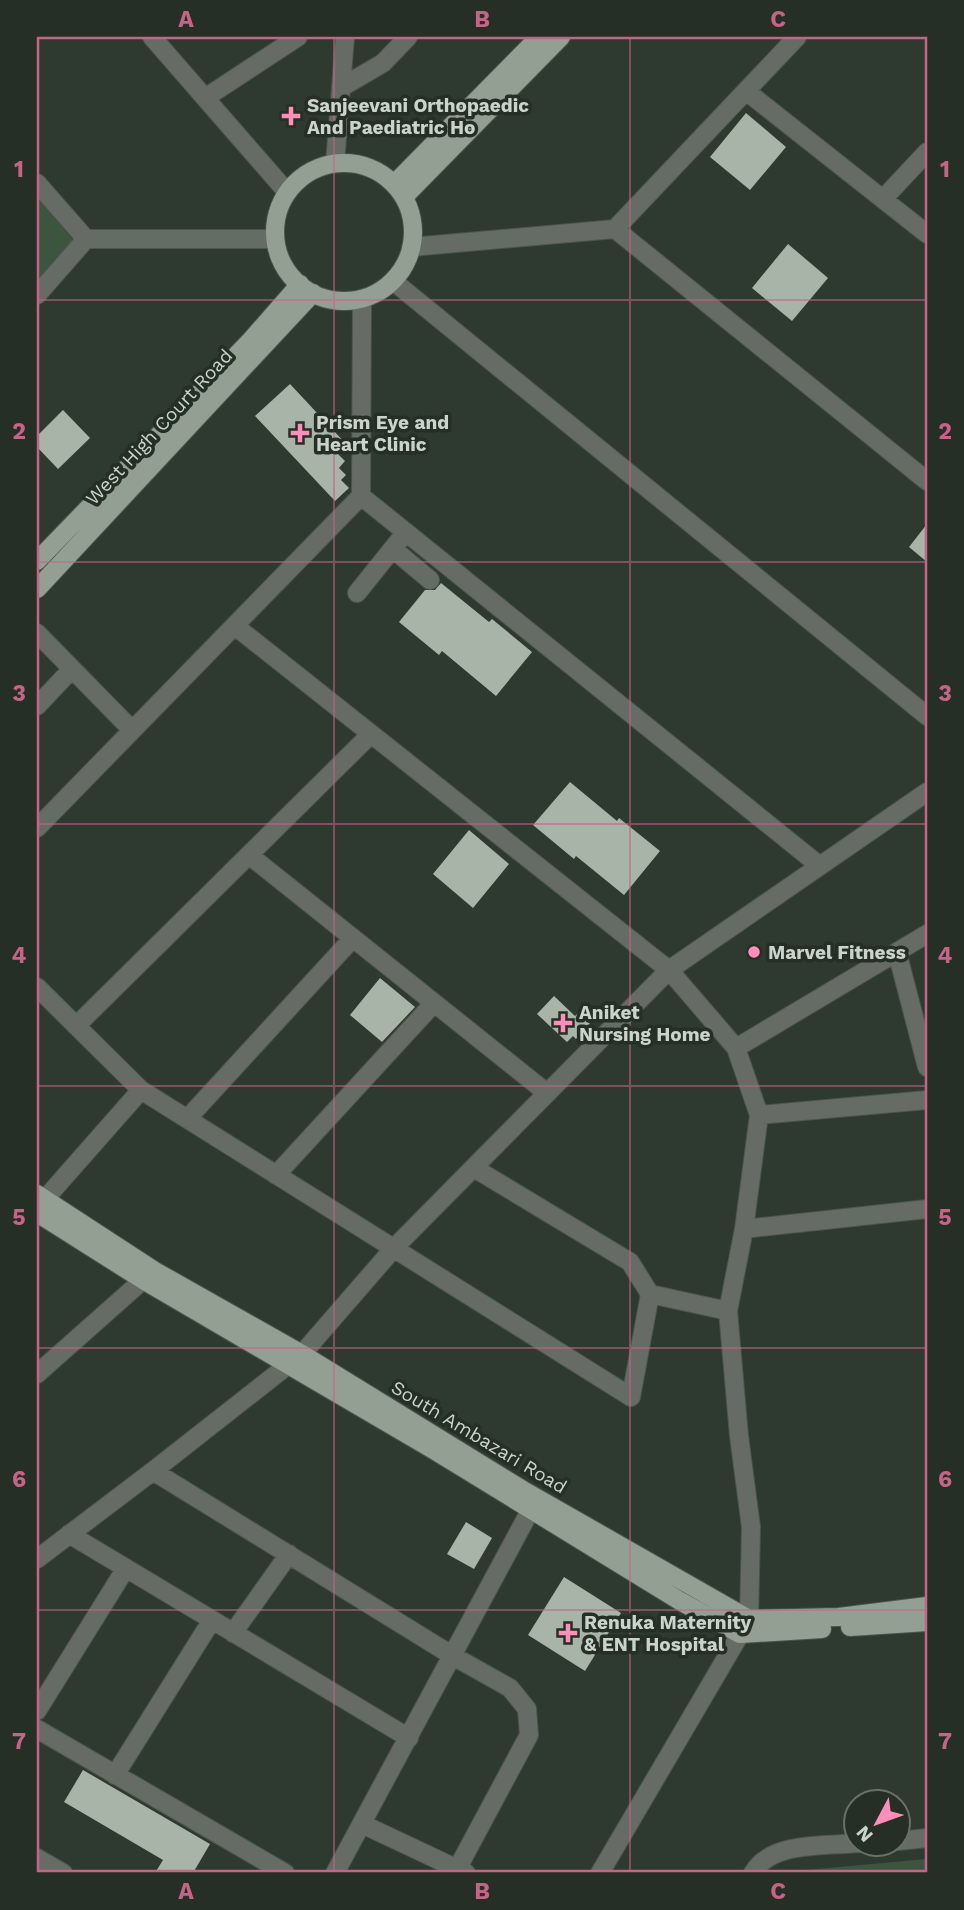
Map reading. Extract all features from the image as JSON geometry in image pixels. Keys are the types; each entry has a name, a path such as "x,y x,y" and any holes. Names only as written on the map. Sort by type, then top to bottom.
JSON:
{"main road":[{"path":"399,191 539,37"},
{"path":"399,191 561,37"},
{"path":"335,163 357,163 377,171 399,191 410,213 413,230 411,247 404,265 393,281 362,299 328,299 306,289 288,271 279,256 275,239 279,206 287,192 308,173 335,163"},
{"path":"37,561 251,340 306,289"},
{"name":"West High Court Road","path":"37,589 306,289"},
{"name":"South Ambazari Road","path":"39,1202 143,1280 295,1359 523,1490 745,1627"},
{"name":"South Ambazari Road","path":"39,1202 295,1359 530,1511 745,1627"},
{"path":"745,1627 927,1606"},
{"path":"745,1627 927,1622"}],"street":[{"path":"152,37 287,192"},
{"path":"205,98 299,37"},
{"path":"335,163 345,37"},
{"path":"342,87 383,63 408,37"},
{"path":"411,247 615,229 797,37"},
{"path":"746,91 927,234"},
{"path":"883,199 927,152"},
{"path":"37,183 86,239 275,239"},
{"path":"615,229 927,481"},
{"path":"37,295 86,239"},
{"path":"393,281 927,716"},
{"path":"37,828 361,496 362,299"},
{"path":"361,496 820,866"},
{"path":"358,593 406,532"},
{"path":"393,549 430,580"},
{"path":"235,626 669,970 736,1048 759,1115 744,1229 728,1311 739,1437 751,1527 745,1627 600,1873"},
{"path":"37,633 132,730"},
{"path":"37,706 72,670"},
{"path":"76,1026 371,734"},
{"path":"37,1559 295,1359 394,1248 669,970 927,792"},
{"path":"249,855 547,1093"},
{"path":"736,1048 927,934"},
{"path":"187,1119 353,938"},
{"path":"897,952 927,1067"},
{"path":"37,987 141,1090 631,1397 650,1294 630,1262 474,1168"},
{"path":"276,1175 434,1003"},
{"path":"39,1202 141,1090"},
{"path":"759,1115 927,1100"},
{"path":"744,1229 927,1209"},
{"path":"37,1374 143,1280"},
{"path":"650,1294 728,1311"},
{"path":"153,1471 453,1656 510,1688 527,1709 528,1735 459,1872 362,1824"},
{"path":"335,1873 530,1511"},
{"path":"69,1534 409,1738"},
{"path":"233,1633 289,1553"},
{"path":"37,1710 126,1568"},
{"path":"115,1775 212,1620"},
{"path":"37,1729 285,1873"},
{"path":"753,1873 758,1863 780,1850 842,1845"}],"green space":[{"path":"37,197 75,242 37,283"},
{"path":"927,1859 927,1873 773,1873"}],"building":[{"path":"746,113 786,147 750,190 710,157"},
{"path":"788,244 828,278 792,321 752,288"},
{"path":"290,384 347,445 338,454 345,461 339,468 346,475 341,480 349,488 335,501 255,416"},
{"path":"63,410 90,438 58,469 37,447 37,436"},
{"path":"927,524 927,562 909,547"},
{"path":"441,583 489,622 492,619 532,652 496,696 442,651 439,655 399,622 425,590 435,590"},
{"path":"570,782 617,821 619,818 660,851 624,895 533,825"},
{"path":"469,830 509,864 473,908 433,874"},
{"path":"380,978 415,1007 382,1042 350,1015"},
{"path":"554,996 575,1016 578,1013 590,1024 576,1039 573,1036 567,1042 537,1014"},
{"path":"466,1522 492,1538 474,1569 447,1554"},
{"path":"564,1577 621,1613 585,1671 528,1635"},
{"path":"83,1770 210,1844 193,1873 155,1873 163,1860 64,1802"}],"place":[{"name":"Sanjeevani Orthopaedic And Paediatric Ho","path":"291,116"},
{"name":"Prism Eye and Heart Clinic","path":"300,433"},
{"name":"Marvel Fitness","path":"754,952"},
{"name":"Aniket Nursing Home","path":"563,1023"},
{"name":"Renuka Maternity & ENT Hospital","path":"568,1633"}]}
